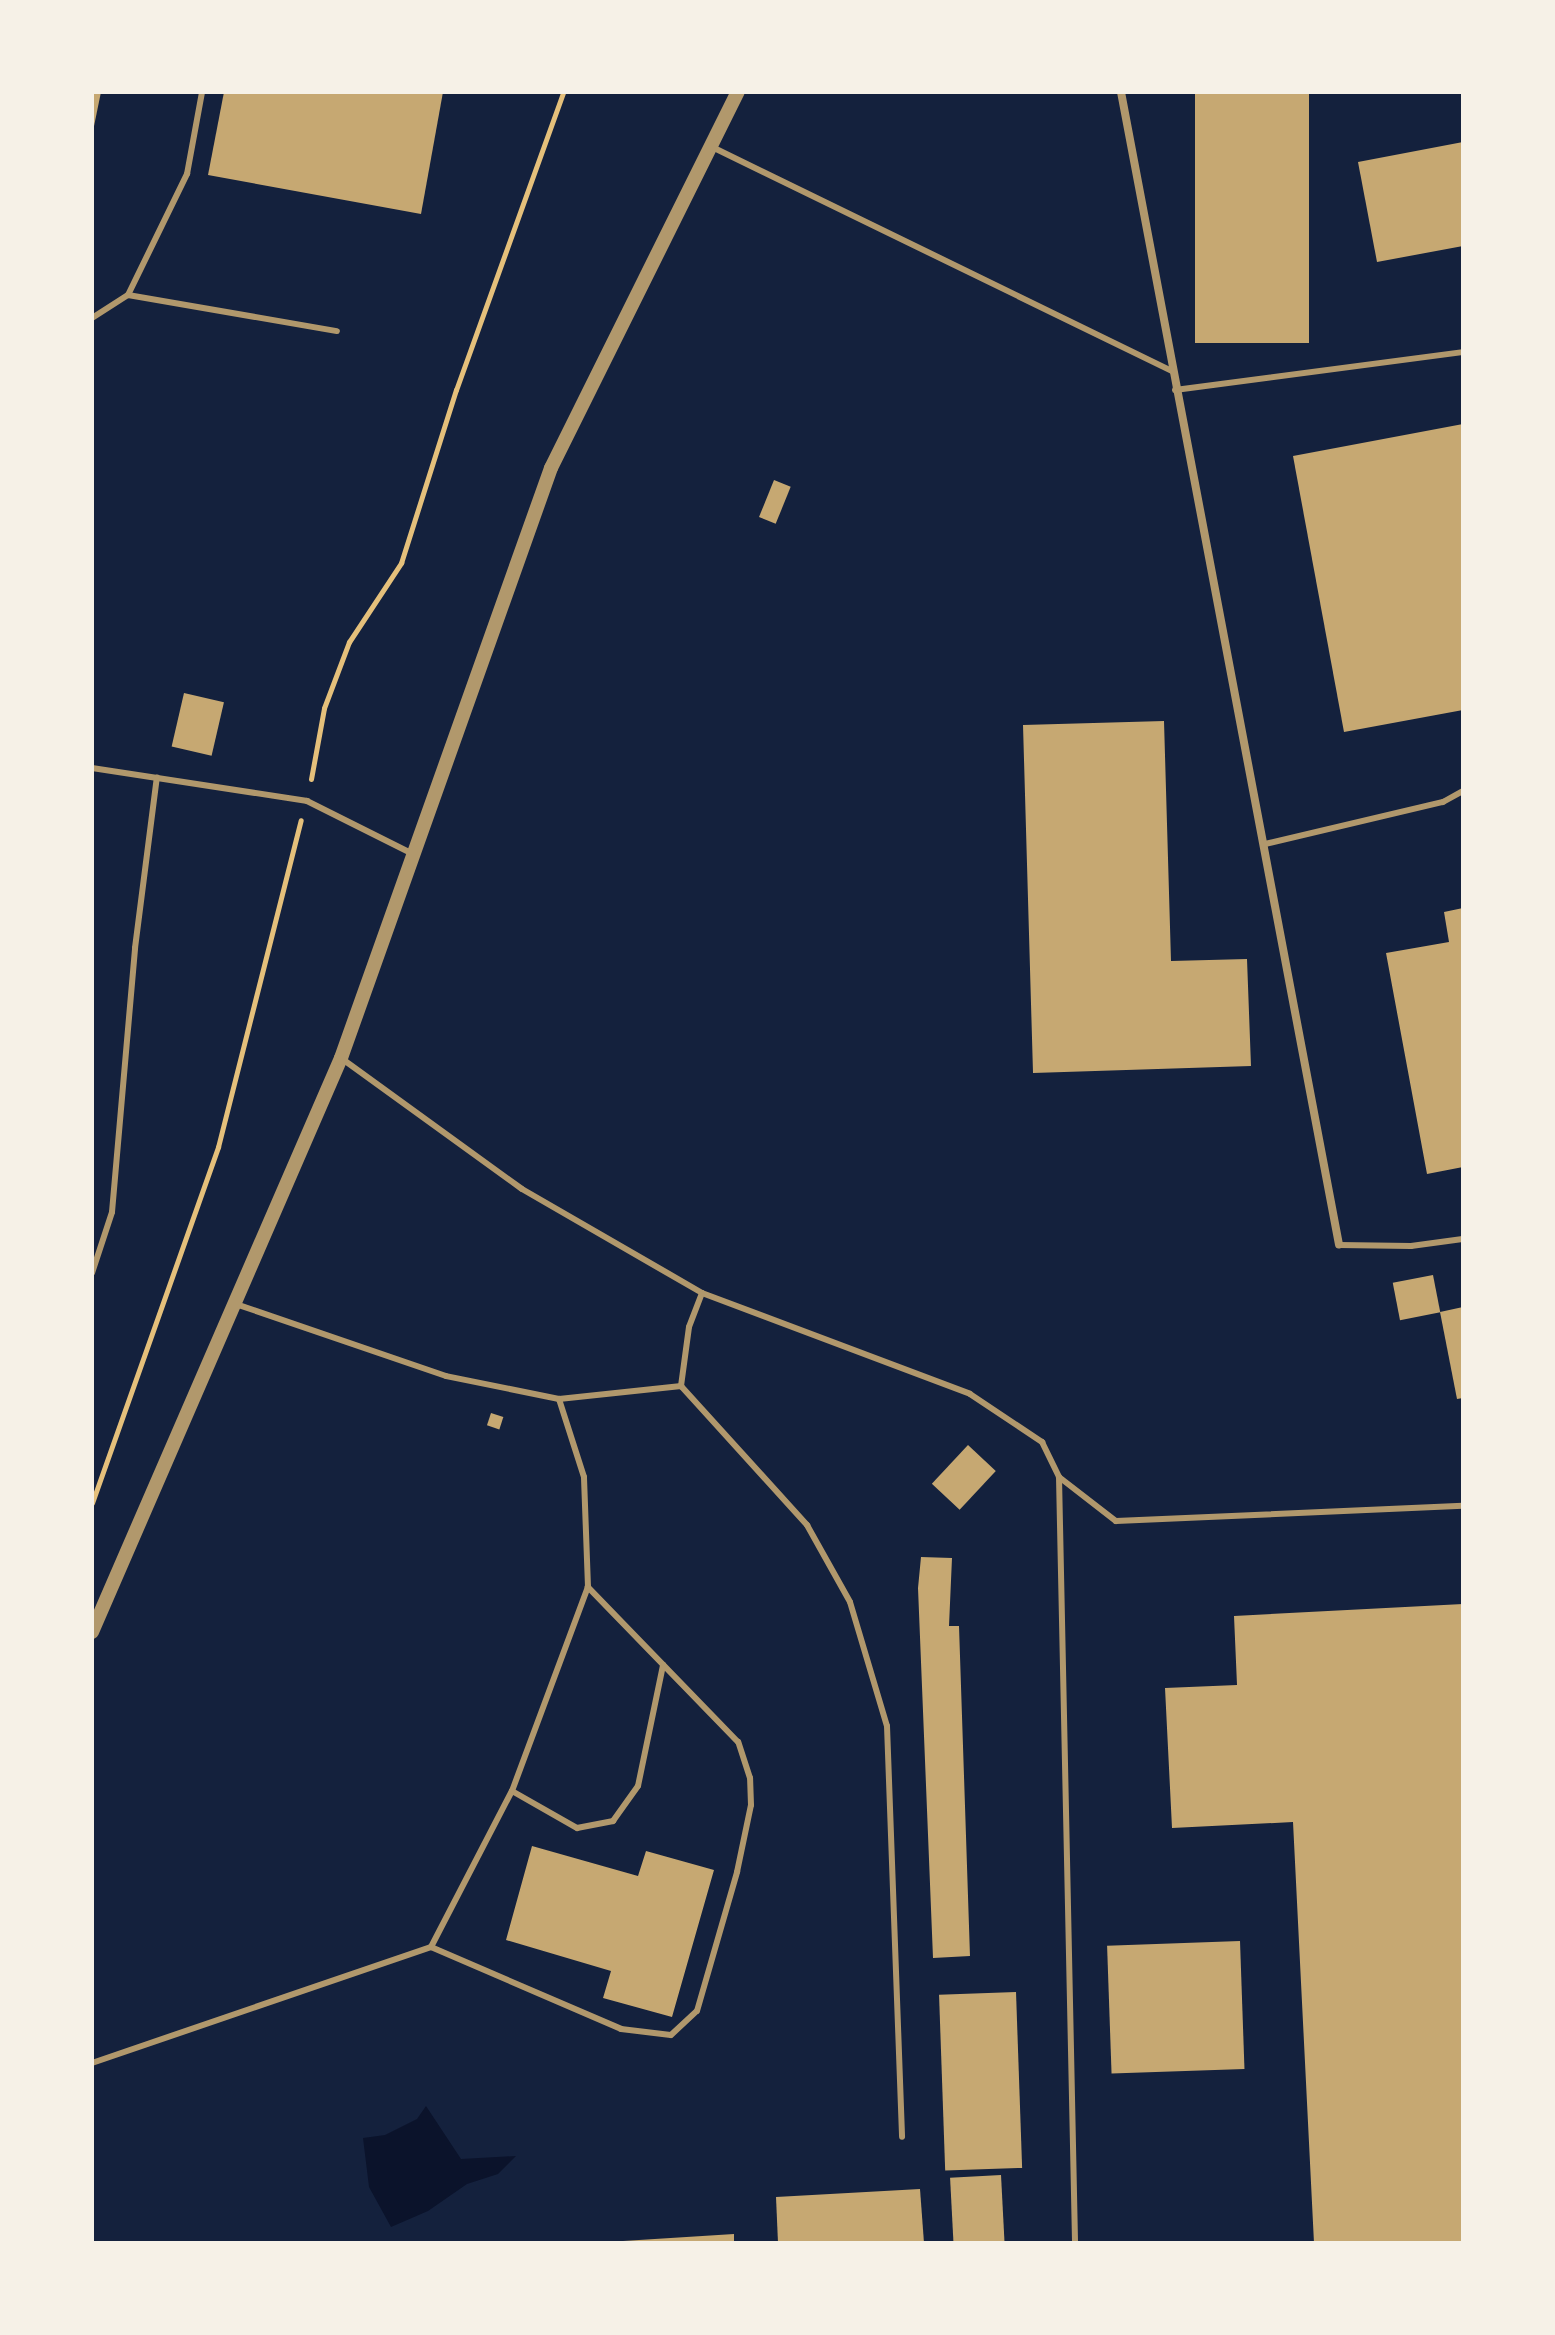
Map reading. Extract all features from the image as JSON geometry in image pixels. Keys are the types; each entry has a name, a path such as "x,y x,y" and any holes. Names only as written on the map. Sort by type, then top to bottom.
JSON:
{"street":[{"path":"92,1632 231,1302 341,1058 416,856 551,468 738,92"},
{"path":"1121,92 1339,1245"}],"lane":[{"path":"92,318 128,295 187,174 202,92"},
{"path":"710,146 1172,371"},
{"path":"128,295 337,331"},
{"path":"1175,390 1463,352"},
{"path":"92,768 307,801 416,856"},
{"path":"92,1273 112,1212 135,948 157,777"},
{"path":"1265,844 1443,802 1463,791"},
{"path":"341,1058 522,1189 702,1293 970,1394 1042,1442 1059,1477 1075,2243"},
{"path":"1339,1245 1411,1246 1463,1239"},
{"path":"702,1293 689,1327 681,1386 807,1525 850,1602 887,1726 902,2137"},
{"path":"231,1302 446,1376 559,1399 681,1386"},
{"path":"431,1947 512,1791 588,1587 584,1477 559,1399"},
{"path":"1059,1477 1116,1521 1463,1506"},
{"path":"92,2063 431,1947 621,2029 662,2036 686,2026 697,2011 733,1887 751,1805 750,1778 738,1742 588,1587"},
{"path":"512,1791 577,1828 613,1821 638,1786 663,1665"}],"path":[{"path":"92,1503 218,1147 307,801 324,708 349,642 401,563 456,390 563,92"}],"water":[{"path":"426,2106 461,2159 516,2156 498,2174 467,2184 428,2211 391,2227 369,2187 363,2138 385,2135 417,2119"}],"building":[{"path":"92,92 101,92 93,131 92,131"},
{"path":"224,92 443,92 421,214 208,175"},
{"path":"1195,92 1309,92 1309,343 1195,343"},
{"path":"1463,142 1463,246 1377,262 1358,162"},
{"path":"1463,424 1463,710 1344,732 1293,456"},
{"path":"774,480 791,487 776,524 759,517"},
{"path":"184,693 224,702 212,756 172,747"},
{"path":"1164,721 1171,961 1247,959 1251,1066 1033,1073 1023,725"},
{"path":"1463,908 1463,1167 1427,1174 1386,953 1449,942 1444,912"},
{"path":"1433,1275 1440,1312 1400,1320 1393,1283"},
{"path":"1463,1307 1463,1398 1457,1399 1440,1312"},
{"path":"491,1413 503,1417 499,1429 487,1425"},
{"path":"968,1445 996,1471 960,1510 932,1484"},
{"path":"921,1557 952,1558 949,1626 959,1626 970,1956 933,1958 918,1588"},
{"path":"1463,1604 1463,2243 1314,2243 1293,1822 1172,1828 1165,1688 1237,1685 1234,1616"},
{"path":"532,1846 638,1876 646,1851 714,1870 672,2017 603,1998 611,1971 506,1940"},
{"path":"1240,1941 1244,2069 1112,2074 1107,1946"},
{"path":"1016,1992 1022,2168 945,2171 939,1995"},
{"path":"1001,2175 1005,2243 953,2243 950,2178"},
{"path":"920,2189 924,2243 778,2243 776,2197"},
{"path":"734,2234 734,2243 623,2243 623,2241"}]}
